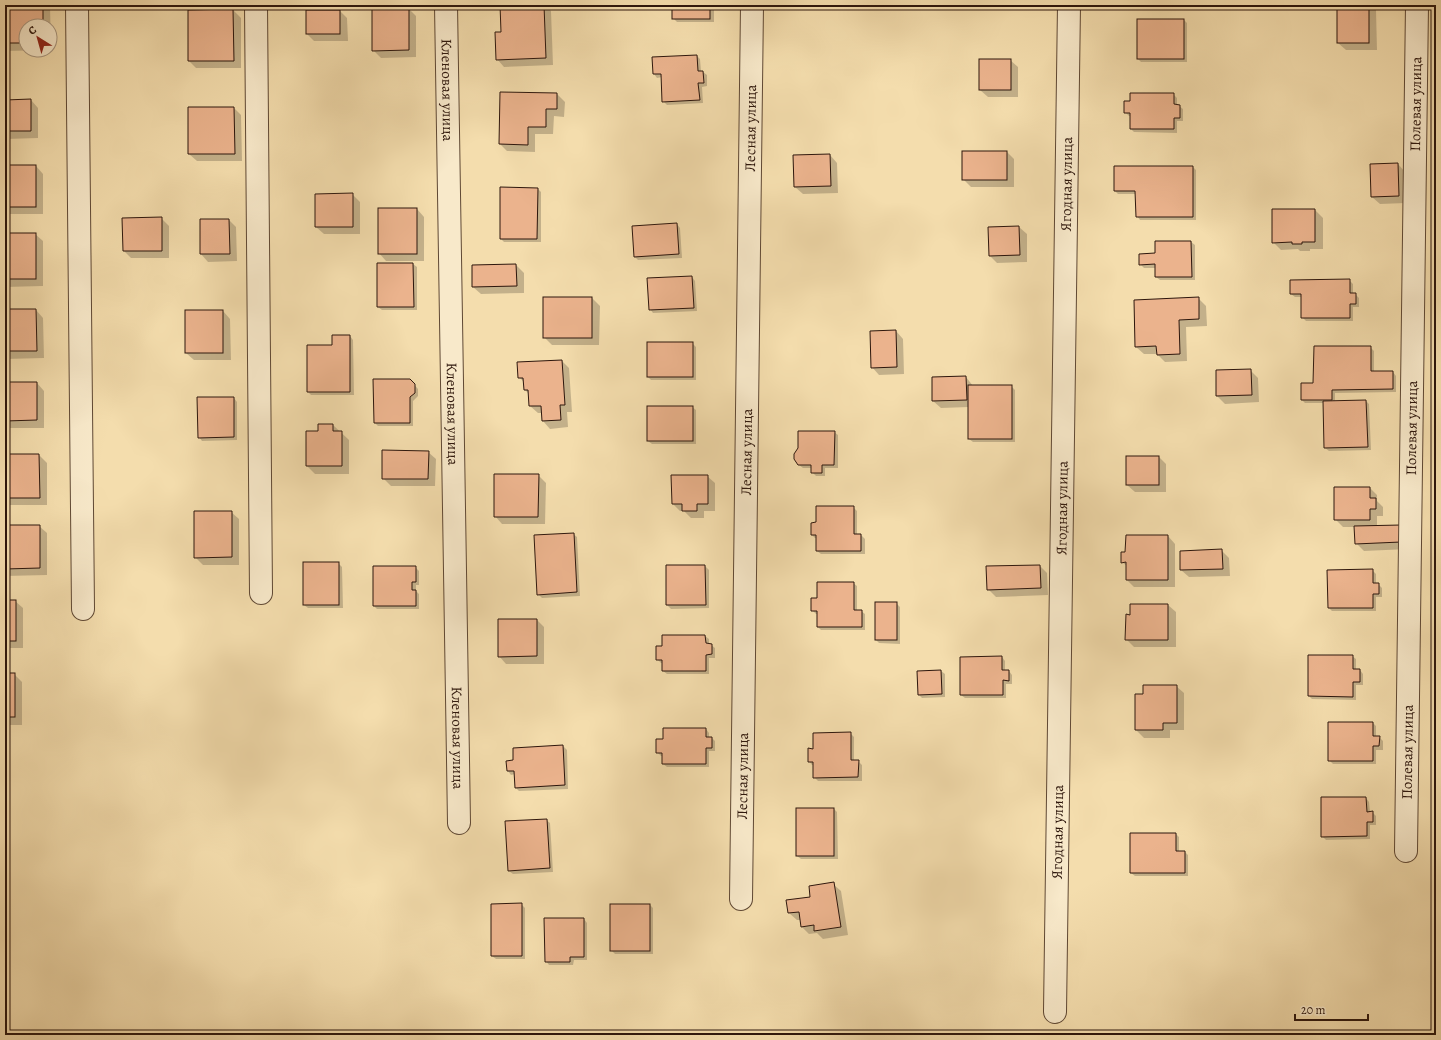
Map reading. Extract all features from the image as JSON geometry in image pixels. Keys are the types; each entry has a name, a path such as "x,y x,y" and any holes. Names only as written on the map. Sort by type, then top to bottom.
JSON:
{"street":[{"path":"77,5 83,609"},
{"path":"256,5 261,593"},
{"name":"Кленовая улица","path":"446,5 459,823"},
{"name":"Лесная улица","path":"741,899 752,5"},
{"name":"Ягодная улица","path":"1055,1012 1069,5"},
{"name":"Полевая улица","path":"1406,851 1417,5"}],"building":[{"path":"5,5 43,5 43,18 18,18 18,43 5,43"},
{"path":"500,5 544,5 546,58 496,60 495,32 501,32"},
{"path":"672,5 710,5 710,19 672,19"},
{"path":"1337,5 1369,5 1369,43 1337,43"},
{"path":"372,8 409,8 409,50 372,51"},
{"path":"233,9 234,61 188,61 188,10"},
{"path":"306,10 340,10 340,34 306,34"},
{"path":"1137,19 1184,19 1184,59 1137,59"},
{"path":"697,55 698,71 703,71 704,83 698,83 700,100 662,102 661,74 653,74 652,57"},
{"path":"979,59 1011,59 1011,90 979,90"},
{"path":"500,92 557,93 557,109 546,109 546,127 528,127 528,145 499,144"},
{"path":"1130,93 1174,93 1174,104 1180,105 1180,118 1174,118 1174,129 1130,129 1130,113 1124,113 1124,101 1130,101"},
{"path":"31,99 31,131 5,131 5,100"},
{"path":"188,107 234,107 235,154 188,154"},
{"path":"962,151 1007,151 1007,180 962,180"},
{"path":"830,154 831,186 794,187 793,155"},
{"path":"1398,163 1399,196 1371,197 1370,164"},
{"path":"5,165 36,165 36,207 5,207"},
{"path":"1114,166 1193,166 1193,217 1136,217 1135,191 1114,191"},
{"path":"500,187 538,188 537,239 500,239"},
{"path":"353,193 353,227 315,227 315,194"},
{"path":"378,208 417,208 417,254 378,254"},
{"path":"1272,209 1315,209 1315,242 1302,242 1302,244 1292,244 1292,242 1272,243"},
{"path":"162,217 162,251 123,251 122,218"},
{"path":"200,219 229,219 230,254 200,254"},
{"path":"677,223 679,254 634,257 632,226"},
{"path":"1019,226 1020,255 989,256 988,227"},
{"path":"5,233 36,233 36,279 5,279"},
{"path":"1155,241 1191,241 1192,277 1155,277 1155,264 1139,265 1139,254 1155,253"},
{"path":"377,263 413,263 414,307 377,307"},
{"path":"516,264 517,286 472,287 472,265"},
{"path":"692,276 694,308 649,310 647,278"},
{"path":"1350,279 1350,293 1356,293 1356,304 1350,304 1350,318 1301,318 1301,294 1290,294 1290,280"},
{"path":"543,297 592,297 592,338 543,338"},
{"path":"1199,297 1199,319 1179,320 1180,354 1157,355 1156,346 1135,347 1134,300"},
{"path":"5,309 36,309 37,351 5,351"},
{"path":"185,310 223,310 223,353 185,353"},
{"path":"896,330 897,367 871,368 870,331"},
{"path":"332,335 350,335 350,392 307,392 307,345 332,345"},
{"path":"647,342 693,342 693,377 647,377"},
{"path":"1314,346 1371,346 1371,371 1393,371 1393,389 1332,390 1332,400 1301,400 1301,383 1313,383"},
{"path":"562,360 565,405 560,405 561,420 542,421 541,406 529,406 528,390 524,390 523,378 518,378 517,362"},
{"path":"1251,369 1252,395 1216,396 1216,370"},
{"path":"966,376 967,400 932,401 932,377"},
{"path":"373,379 410,379 415,384 415,393 410,397 410,423 374,423"},
{"path":"5,382 37,382 37,420 5,421"},
{"path":"968,385 1012,385 1012,439 968,439"},
{"path":"197,397 234,397 234,437 198,438"},
{"path":"1366,400 1368,447 1324,448 1323,401"},
{"path":"647,406 693,406 693,441 647,441"},
{"path":"318,424 333,424 333,431 342,431 342,466 306,466 306,431 318,431"},
{"path":"798,431 835,431 834,465 822,465 822,473 811,473 811,465 798,465 794,459 794,454 798,448"},
{"path":"382,450 429,451 428,479 382,479"},
{"path":"5,454 39,454 40,498 5,498"},
{"path":"1126,456 1159,456 1159,485 1126,485"},
{"path":"494,474 539,474 538,517 494,517"},
{"path":"671,475 708,475 708,504 697,504 697,511 682,511 682,504 672,504"},
{"path":"1334,487 1370,487 1370,498 1376,498 1376,509 1370,509 1370,520 1334,520"},
{"path":"816,506 854,506 854,534 861,534 861,551 816,551 816,535 811,535 811,523 816,522"},
{"path":"194,511 232,511 232,557 194,558"},
{"path":"5,525 40,525 40,568 5,569"},
{"path":"1401,525 1401,542 1355,544 1354,526"},
{"path":"574,533 577,592 537,595 534,535"},
{"path":"1126,535 1168,535 1168,580 1126,580 1126,562 1121,563 1121,552 1125,552"},
{"path":"1222,549 1223,569 1180,570 1180,551"},
{"path":"303,562 339,562 339,605 303,605"},
{"path":"666,565 705,565 706,605 666,605"},
{"path":"1040,565 1041,588 987,590 986,566"},
{"path":"373,566 416,566 416,582 412,582 412,590 416,590 416,606 373,606"},
{"path":"1373,569 1373,583 1379,583 1379,594 1373,594 1373,608 1328,608 1327,570"},
{"path":"817,582 854,582 854,610 862,610 862,627 817,627 817,611 811,611 811,598 817,598"},
{"path":"5,600 16,600 16,641 5,641"},
{"path":"875,602 897,602 897,640 875,640"},
{"path":"1130,604 1168,604 1168,640 1125,640 1126,614 1130,615"},
{"path":"498,619 537,619 537,656 498,657"},
{"path":"662,635 705,635 706,643 712,644 712,654 706,655 706,671 662,671 662,660 656,660 656,646 662,646"},
{"path":"1308,655 1353,655 1353,669 1360,669 1360,682 1353,682 1353,697 1308,696"},
{"path":"1002,656 1002,670 1009,670 1009,681 1003,680 1003,695 960,695 960,657"},
{"path":"941,670 942,694 918,695 917,671"},
{"path":"5,673 15,673 15,717 5,717"},
{"path":"1143,685 1177,685 1177,723 1163,723 1163,730 1135,730 1135,694 1143,694"},
{"path":"1328,722 1373,722 1373,736 1380,736 1379,746 1373,746 1373,761 1328,761"},
{"path":"663,728 706,728 706,737 712,737 712,748 706,748 706,764 662,764 662,753 656,753 656,739 663,739"},
{"path":"851,732 851,760 859,760 858,777 813,778 813,762 808,762 808,748 813,749 813,733"},
{"path":"563,745 565,785 515,788 514,771 507,771 506,761 513,760 513,748"},
{"path":"1321,797 1366,797 1367,812 1373,811 1373,822 1367,822 1367,836 1321,837"},
{"path":"796,808 834,808 834,856 796,856"},
{"path":"547,819 550,868 508,871 505,821"},
{"path":"1130,833 1176,833 1176,851 1185,851 1185,873 1130,873"},
{"path":"834,882 841,927 814,931 814,925 801,927 799,912 788,913 786,900 810,897 809,886"},
{"path":"522,903 522,956 491,956 491,904"},
{"path":"610,904 650,904 650,951 610,951"},
{"path":"544,918 584,918 584,957 570,957 570,962 545,962"}]}
